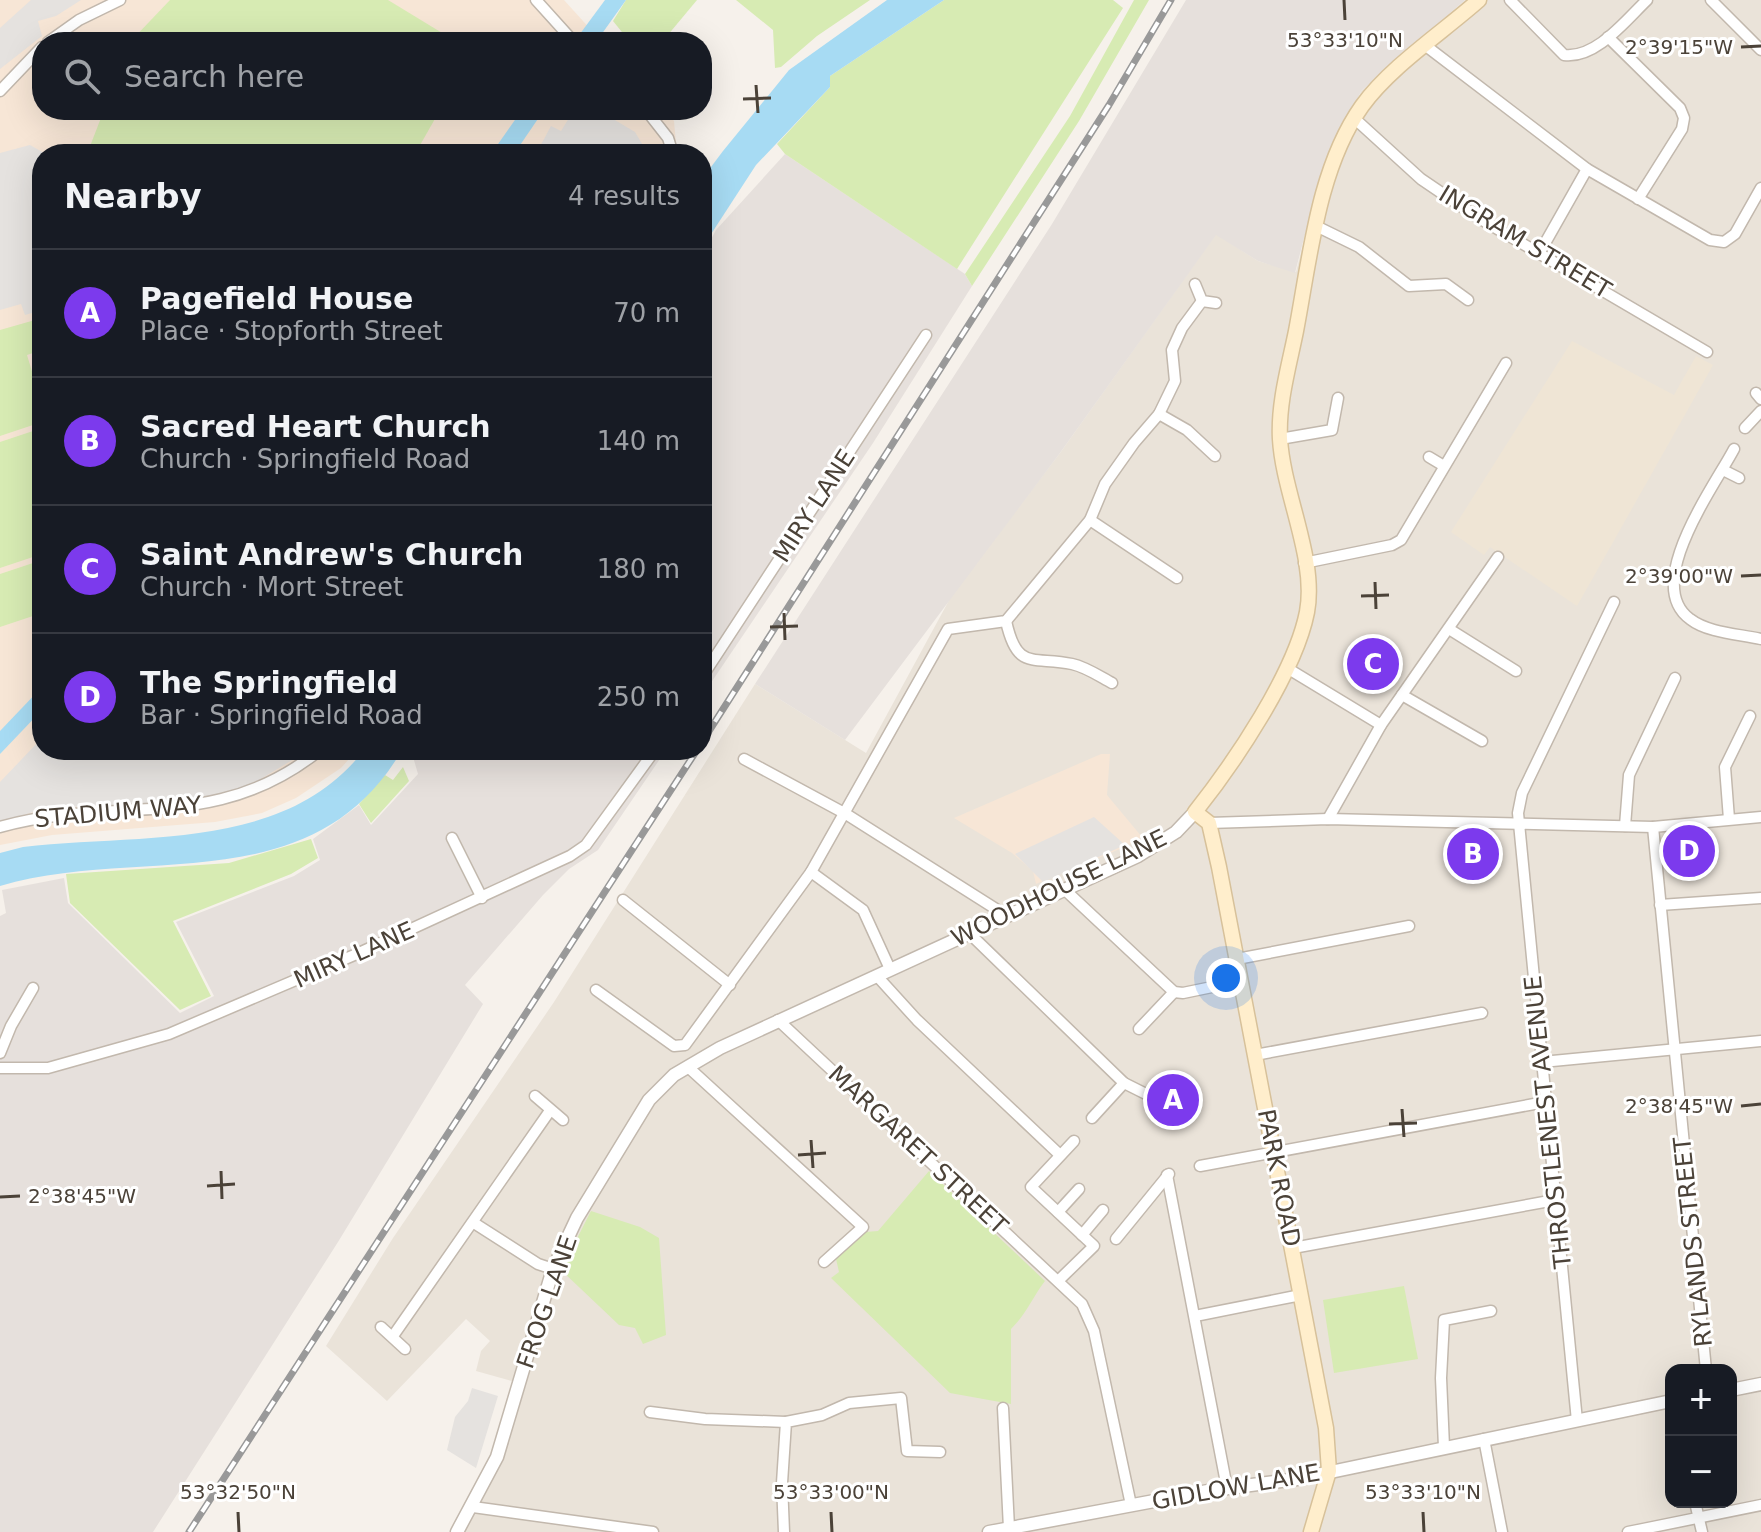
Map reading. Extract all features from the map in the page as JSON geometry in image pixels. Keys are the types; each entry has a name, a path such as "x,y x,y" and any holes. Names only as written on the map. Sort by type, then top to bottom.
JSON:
{"main road":[{"name":"WOODHOUSE LANE","path":"1195,812 1242,744 1287,668 1308,602 1304,563 1280,439 1283,401 1316,226 1354,118 1379,86 1479,0"},
{"path":"1195,812 1209,823"},
{"name":"PARK ROAD","path":"1209,823 1326,1428 1329,1471 1311,1532"}],"street":[{"path":"62,32 120,0"},
{"path":"536,0 563,32"},
{"path":"1510,0 1564,55 1576,56 1608,37 1647,0"},
{"path":"1711,0 1761,50"},
{"path":"1608,37 1680,108 1684,118 1682,129 1638,199"},
{"path":"1426,46 1587,169 1710,240 1724,242 1735,234 1761,188"},
{"path":"0,91 32,57"},
{"name":"INGRAM STREET","path":"1354,118 1421,179 1477,217 1707,352"},
{"path":"654,120 670,144"},
{"path":"1540,252 1587,169"},
{"path":"1316,226 1359,247 1409,286 1446,284 1468,300"},
{"path":"1195,284 1202,301"},
{"path":"1202,301 1216,303"},
{"path":"596,990 679,1047 685,1045 811,872 948,629 1006,621 1090,520 1105,484 1159,414 1175,381 1172,350 1182,328 1202,301"},
{"name":"MIRY LANE","path":"712,662 926,335"},
{"path":"1304,563 1399,542 1506,363"},
{"path":"1280,439 1332,430 1338,398"},
{"path":"1745,428 1761,411"},
{"path":"1159,414 1187,430 1215,456"},
{"path":"1734,449 1673,568 1673,595 1692,621 1761,639"},
{"path":"1429,457 1444,466"},
{"path":"1723,470 1739,478"},
{"path":"1090,520 1177,578"},
{"path":"1328,819 1381,725 1498,557"},
{"name":"THROSTLENEST AVENUE","path":"1577,1421 1518,824 1522,793 1614,602"},
{"path":"1006,621 1011,646 1021,657 1037,662 1071,664 1112,683"},
{"path":"1449,629 1516,671"},
{"path":"1287,668 1381,725"},
{"path":"1625,826 1629,775 1675,678"},
{"path":"1402,695 1482,741"},
{"path":"1729,819 1725,767 1750,716"},
{"path":"744,759 846,814 1007,916"},
{"name":"STADIUM WAY","path":"0,827 56,815 202,806 262,787 304,760"},
{"name":"MIRY LANE","path":"0,1068 48,1068 169,1034 482,898 570,856 586,845 648,760"},
{"name":"WOODHOUSE LANE","path":"663,1084 688,1067 778,1020 1150,849 1195,812"},
{"path":"1209,823 1328,819 1653,827 1761,817"},
{"name":"RYLANDS STREET","path":"1653,827 1705,1364"},
{"path":"452,838 482,898"},
{"path":"811,872 863,910 890,969"},
{"path":"1065,890 1174,992 1183,993 1241,981"},
{"path":"623,900 730,985"},
{"path":"1660,905 1755,902"},
{"path":"1237,959 1409,926"},
{"path":"969,933 1124,1083 1150,1096"},
{"path":"877,976 917,1020 1060,1155"},
{"path":"0,1053 33,988"},
{"path":"1139,1029 1174,992"},
{"path":"1255,1055 1482,1013"},
{"name":"MARGARET STREET","path":"778,1020 1059,1280 1090,1317 1131,1505"},
{"path":"1542,1062 1761,1041"},
{"path":"688,1067 863,1227 824,1262"},
{"path":"1092,1118 1124,1083"},
{"name":"FROG LANE","path":"457,1532 497,1457 553,1269 577,1218 635,1122 663,1084"},
{"path":"535,1096 549,1112 563,1120"},
{"path":"1200,1166 1545,1102"},
{"path":"393,1336 549,1112"},
{"path":"1059,1280 1094,1246 1031,1187 1074,1141"},
{"path":"1116,1239 1169,1174 1227,1488"},
{"path":"1058,1212 1079,1189"},
{"path":"1293,1248 1555,1200"},
{"path":"1082,1235 1103,1210"},
{"path":"474,1223 538,1264 553,1269"},
{"path":"1195,1316 1301,1295"},
{"path":"1444,1447 1441,1378 1444,1320 1491,1311"},
{"path":"381,1327 405,1349"},
{"path":"1737,1389 1761,1384"},
{"path":"650,1412 705,1419 786,1422 822,1415 849,1403 901,1398 907,1451 940,1452"},
{"name":"GIDLOW LANE","path":"999,1530 1329,1471 1665,1402"},
{"path":"999,1530 1003,1408"},
{"path":"784,1532 782,1483 786,1422"},
{"path":"1484,1439 1502,1532"},
{"path":"1628,1532 1761,1505"},
{"path":"473,1507 653,1532"},
{"path":"1696,1508 1702,1532"}],"shaded area":[{"path":"0,0 564,0 593,32 32,32 32,120 673,120 676,144 32,144 32,760 348,760 296,798 262,813 215,822 52,835 0,845"},
{"path":"31,0 81,0 56,16 38,21 41,32 32,32 32,44 0,69 0,28"},
{"path":"1186,0 1465,0 1361,91 1316,192 1295,273 1258,261 1216,235 1060,453 845,740 755,684 1052,224"},
{"path":"1465,0 1761,0 1761,1532 464,1532 500,1456 526,1385 476,1371 481,1351 490,1341 466,1319 387,1401 326,1346 393,1238 554,1002 707,760 712,760 712,752 755,684 866,753 953,593 1060,453 1216,234 1258,261 1296,272 1316,192 1361,91"},
{"path":"568,120 615,120 635,132 642,144 541,144 551,126 561,131"},
{"path":"32,146 32,313 25,315 21,304 0,310 0,153"},
{"path":"785,154 965,274 972,286 873,443 712,681 712,237"},
{"path":"1572,341 1674,395 1696,356 1713,365 1577,606 1490,547 1484,555 1451,532"},
{"path":"32,748 32,760 292,760 249,786 198,801 47,808 0,822 0,782"},
{"path":"1101,754 1110,754 1107,795 1142,837 1127,846 1036,884 1033,871 1012,853 954,818"},
{"path":"414,760 659,760 598,850 569,869 543,895 465,985 483,1004 338,1242 153,1532 0,1532 0,916 6,913 2,890 64,878 68,903 180,1013 214,996 176,922 294,876 320,860 313,839 359,805 371,825 418,774"},
{"path":"1094,817 1125,845 1043,882 1015,854"},
{"path":"472,1388 498,1396 476,1468 447,1450 455,1417 468,1401"}],"green space":[{"path":"170,0 388,0 441,32 140,32"},
{"path":"626,0 697,0 670,32 622,32 613,21"},
{"path":"736,0 870,0 817,36 781,67 775,68 773,30"},
{"path":"944,0 1113,0 1123,8 957,269 785,154 777,144 830,87 830,76"},
{"path":"1134,0 1149,0 1079,121 972,286 965,274 1070,116"},
{"path":"100,120 434,120 421,144 91,144"},
{"path":"32,321 32,353 27,355 32,371 32,425 0,436 0,330"},
{"path":"32,431 32,557 0,568 0,442"},
{"path":"32,563 32,616 0,627 0,574"},
{"path":"403,767 409,781 371,823 359,804 385,775 393,780"},
{"path":"311,839 318,858 291,874 173,921 211,996 180,1010 70,903 66,874 229,863"},
{"path":"929,1171 1045,1281 1011,1329 1011,1404 950,1393 831,1278 839,1272 836,1259 865,1232 878,1231"},
{"path":"591,1211 640,1227 659,1238 666,1335 643,1344 635,1328 619,1325 561,1270"},
{"path":"1404,1286 1418,1359 1334,1373 1323,1300"}],"water":[{"path":"605,0 626,0 603,32 581,32"},
{"path":"887,0 944,0 830,76 830,87 756,165 712,233 712,166 789,70"},
{"path":"515,120 537,120 521,144 498,144"},
{"path":"32,697 32,720 0,754 0,731"},
{"path":"354,760 394,760 365,798 321,830 272,850 220,860 54,874 0,886 0,853 23,847 207,832 251,822 293,807 331,783"}],"railway":[{"path":"712,726 1109,105 1171,0"},
{"path":"189,1532 691,760"}],"place":[{"name":"Saint Andrew's Church","path":"1373,664"},
{"name":"The Springfield","path":"1689,851"},
{"name":"Sacred Heart Church","path":"1473,854"},
{"name":"Pagefield House","path":"1173,1100"}]}
